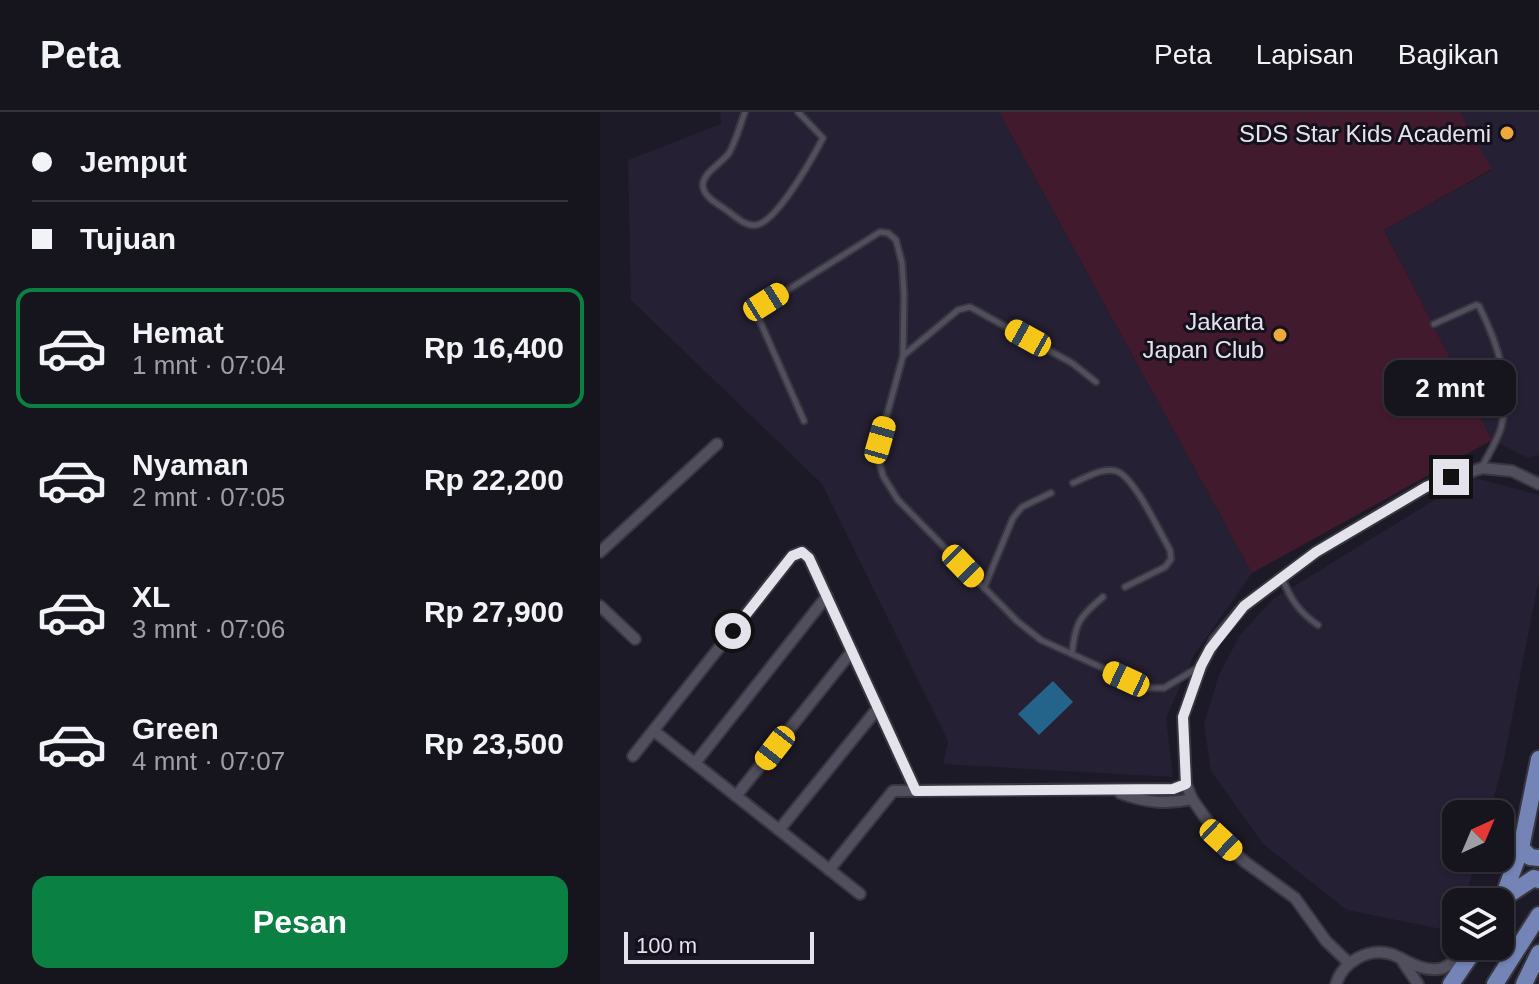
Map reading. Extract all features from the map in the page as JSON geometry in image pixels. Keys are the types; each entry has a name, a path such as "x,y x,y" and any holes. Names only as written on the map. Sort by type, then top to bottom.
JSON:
{"main road":[{"path":"1507,888 1521,848 1539,759"},
{"path":"1521,848 1530,857 1539,858"},
{"path":"1514,893 1534,878 1539,880"},
{"path":"1495,984 1539,915"},
{"path":"1524,984 1539,953"},
{"path":"1451,984 1467,960"}],"street":[{"path":"600,552 717,444"},
{"path":"1348,962 1326,941 1295,898 1245,862 1221,840 1192,799 1186,784 1183,717 1201,666 1215,640 1244,606 1316,552 1426,487 1482,468 1512,471 1539,484"},
{"path":"1527,477 1539,475"},
{"path":"633,756 792,556 802,552 809,558 916,791"},
{"path":"695,763 827,596"},
{"path":"600,606 635,639"},
{"path":"736,796 852,651"},
{"path":"779,830 878,708"},
{"path":"654,731 860,894"},
{"path":"829,870 893,791 1173,789 1186,784"},
{"path":"1110,790 1143,801 1174,803 1192,799"},
{"path":"1336,984 1348,962 1365,955 1388,953 1424,969 1442,969 1455,960"},
{"path":"1402,960 1418,984"}],"lane":[{"path":"745,112 729,152 704,179 703,187 706,195 746,224 757,226 794,191 798,178 823,138 798,112"},
{"path":"804,421 759,319 759,308 880,232 888,233 896,240 902,263 903,356 878,457 883,476 898,500 984,588 1041,640 1147,688 1164,688 1201,666"},
{"path":"1434,324 1479,306 1500,356 1504,385 1501,430 1482,468"},
{"path":"903,356 958,310 970,307 1072,363 1096,382"},
{"path":"1073,483 1102,471 1116,471 1129,479 1170,550 1171,559 1165,567 1125,587"},
{"path":"984,588 1013,518 1022,507 1051,493"},
{"path":"1282,577 1291,600 1303,615 1318,625"},
{"path":"1072,654 1074,632 1081,615 1103,597"}],"shaded area":[{"path":"720,112 999,112 1252,573 1194,655 1166,718 1173,777 943,764 948,741 822,484 631,300 628,160 721,124"},
{"name":"Jakarta Japan Club","path":"999,112 1460,112 1492,169 1384,230 1492,440 1252,573"},
{"path":"1460,112 1539,112 1539,455 1528,458 1492,440 1384,230 1492,170"},
{"path":"1472,477 1539,495 1539,578 1503,764 1493,800 1442,800 1442,872 1473,872 1468,888 1442,888 1442,929 1347,910 1263,844 1211,771 1204,724 1219,675 1240,635 1273,599"}],"water":[{"path":"1053,681 1073,702 1039,735 1018,714"}],"place":[{"name":"SDS Star Kids Academi","path":"1507,133"},
{"name":"Jakarta Japan Club","path":"1280,335"}],"route":[{"path":"733,631 792,556 802,552 809,558 916,791 1173,789 1186,784 1183,717 1201,666 1215,640 1244,606 1316,552 1426,487 1451,477"}]}
